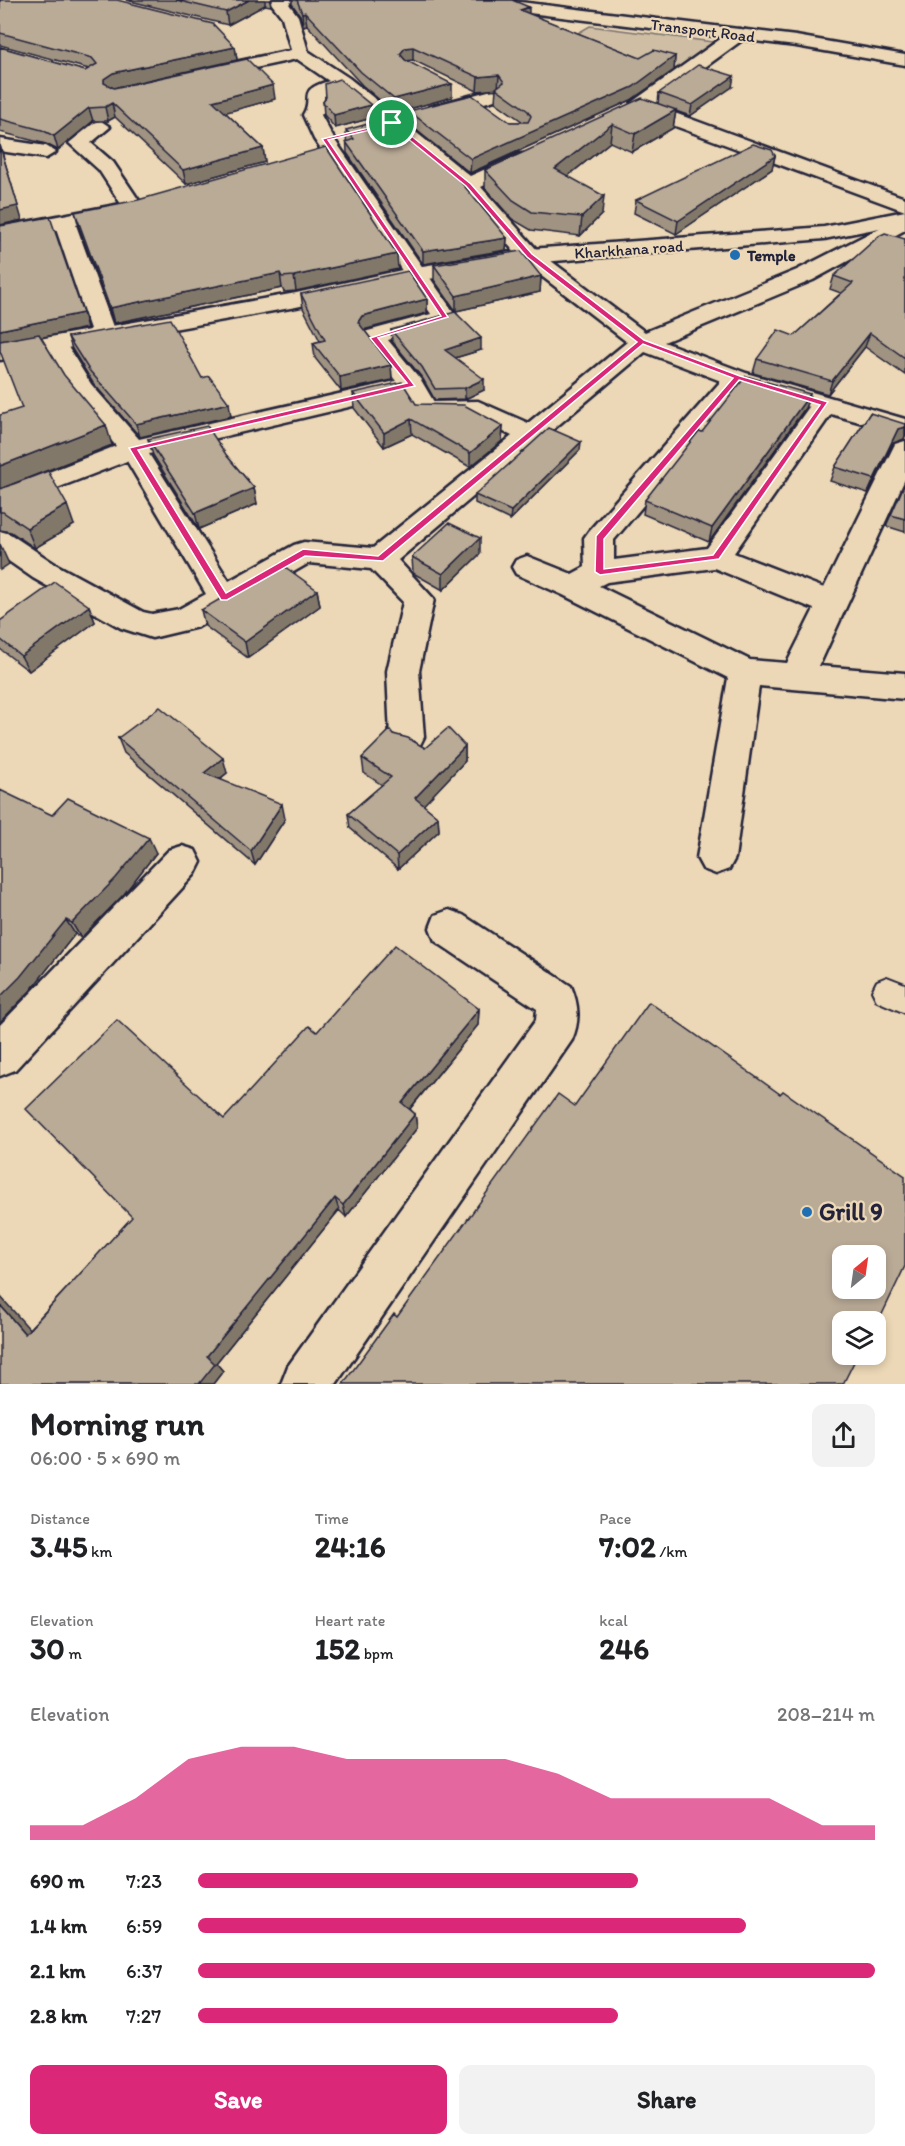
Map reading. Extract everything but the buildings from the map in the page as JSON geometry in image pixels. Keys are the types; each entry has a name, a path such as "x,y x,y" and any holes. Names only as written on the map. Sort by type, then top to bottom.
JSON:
{"street":[{"path":"285,0 279,3 291,16 300,53 343,82 468,185 530,256 642,342 738,378 903,430 833,604 798,675"},
{"name":"Transport Road","path":"465,0 739,34 860,51 905,60"},
{"path":"618,116 639,106 739,34"},
{"path":"196,76 300,53"},
{"path":"343,82 324,87 315,94 316,110 312,115 327,145 445,317 373,338 412,385 426,410 478,410 530,434"},
{"path":"371,128 418,116 487,103 447,85"},
{"path":"639,106 905,205"},
{"path":"101,127 79,144 106,166 134,208"},
{"path":"0,145 46,152"},
{"path":"468,185 543,150"},
{"path":"0,233 156,202"},
{"path":"380,559 642,342 805,275 905,219"},
{"name":"Kharkhana road","path":"0,353 296,300 416,274 530,256 824,233 905,219"},
{"path":"64,220 104,334"},
{"path":"876,237 905,246"},
{"path":"54,344 81,388 133,448 224,598"},
{"path":"587,580 599,538 738,378"},
{"path":"0,501 133,448 412,385"},
{"path":"716,557 825,404"},
{"path":"0,541 44,571 102,604 132,620 152,626 187,619 303,552 380,559 419,599 403,671 407,737"},
{"path":"587,580 716,557 833,604"},
{"path":"528,567 587,580 745,672 905,686"},
{"path":"716,858 745,672"},
{"path":"0,1055 182,862"},
{"path":"306,1384 557,1026 556,1000 449,928"}],"shaded area":[{"path":"590,26 713,42 681,70 564,41"}],"place":[{"name":"Temple","path":"735,255"},
{"name":"Grill 9","path":"807,1212"}],"route":[{"path":"392,123 324,139 445,317 373,338 412,385 133,448 224,598 303,552 380,559 642,342 690,360 738,378 599,538 600,572 716,557 825,404 738,378 690,360 642,342 530,256 468,185 392,123"}]}
